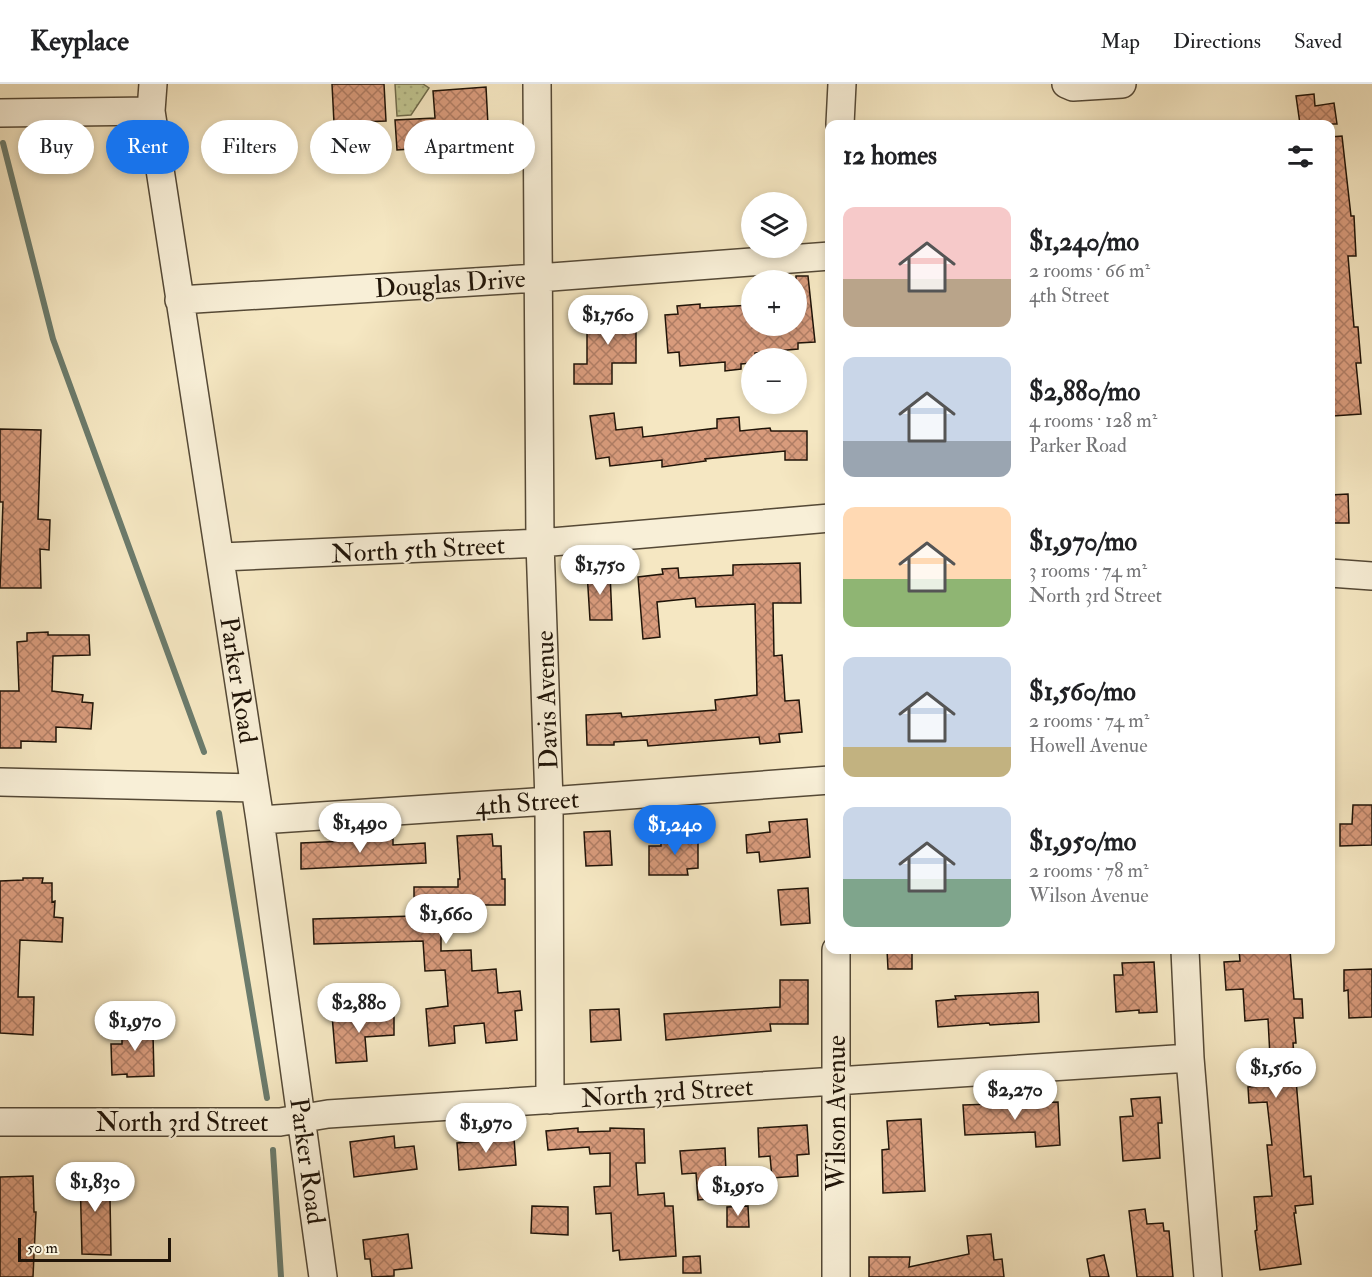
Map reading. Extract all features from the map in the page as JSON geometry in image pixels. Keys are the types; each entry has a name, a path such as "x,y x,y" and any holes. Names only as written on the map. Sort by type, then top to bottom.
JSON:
{"street":[{"name":"Parker Road","path":"153,84 151,111 260,819 323,1277"},
{"name":"Davis Avenue","path":"537,84 540,543 549,801 550,1100"},
{"path":"840,120 842,84"},
{"path":"1066,84 1073,87 1122,84"},
{"path":"0,113 151,111"},
{"name":"Douglas Drive","path":"179,300 538,278 825,256"},
{"name":"North 5th Street","path":"220,557 540,543 825,518"},
{"path":"1335,573 1372,576"},
{"name":"4th Street","path":"260,819 825,780"},
{"path":"0,782 255,788"},
{"name":"Wilson Avenue","path":"836,954 836,1277"},
{"path":"1185,954 1190,1058 1208,1277"},
{"name":"North 3rd Street","path":"0,1122 280,1122 328,1114 1190,1058"}],"green space":[{"path":"395,84 423,84 429,88 411,115 397,116"}],"building":[{"path":"332,84 384,84 386,120 334,120"},
{"path":"486,87 488,120 404,120 404,150 397,150 395,120 435,118 433,91"},
{"path":"1314,94 1315,106 1334,103 1337,124 1335,120 1299,120 1296,96"},
{"path":"1342,136 1351,216 1354,216 1356,256 1348,256 1354,327 1358,327 1361,363 1356,363 1361,414 1335,416 1335,137"},
{"path":"808,276 815,342 798,343 798,348 741,348 741,369 725,371 725,362 680,366 679,352 668,353 665,315 678,314 677,306 700,304 700,308 741,306 741,336 807,336"},
{"path":"606,309 636,309 636,363 612,363 612,384 574,384 574,364 587,364 587,315 606,315"},
{"path":"614,413 616,430 642,427 643,437 717,428 717,419 739,417 740,431 770,428 771,431 807,431 807,460 785,460 785,451 705,459 706,461 662,467 662,460 610,466 609,457 596,459 590,416"},
{"path":"0,429 41,430 38,519 50,520 49,550 40,549 41,588 0,588 3,502 0,502"},
{"path":"1348,494 1349,523 1335,523 1335,495"},
{"path":"800,563 801,603 773,603 774,656 782,655 785,701 799,700 802,732 779,734 780,742 760,744 759,737 648,746 647,740 614,742 614,745 587,745 586,715 621,713 622,717 716,710 715,700 757,695 755,604 696,607 695,598 657,602 660,637 643,639 638,577 663,574 662,569 678,568 679,578 733,575 733,565"},
{"path":"587,572 610,572 612,620 590,620"},
{"path":"48,632 48,635 89,635 90,655 53,656 52,691 83,695 82,702 93,703 91,729 56,727 56,742 21,741 21,748 0,748 0,691 19,691 17,642 27,641 27,633"},
{"path":"1353,805 1372,805 1372,845 1340,846 1340,824 1352,824"},
{"path":"807,819 810,857 760,862 759,852 747,853 746,835 770,832 769,822"},
{"path":"610,831 612,865 586,866 584,832"},
{"path":"680,833 698,833 698,868 687,869 688,875 649,875 649,846 661,846 661,842 680,841"},
{"path":"492,834 493,846 501,846 505,905 441,905 441,951 471,950 472,971 496,969 498,993 520,991 522,1010 515,1011 517,1040 486,1043 484,1023 454,1026 455,1043 429,1046 426,1009 448,1006 445,970 425,971 423,941 314,944 313,919 414,916 414,887 458,887 458,879 460,879 457,836"},
{"path":"393,839 393,845 425,843 426,863 301,869 301,843"},
{"path":"23,878 43,878 42,883 52,883 52,902 55,901 54,917 63,918 62,942 20,940 18,997 34,997 33,1035 0,1033 0,881 23,880"},
{"path":"808,888 810,923 781,925 778,890"},
{"path":"887,954 912,954 912,969 888,969"},
{"path":"1239,954 1290,954 1294,999 1302,999 1303,1018 1294,1018 1296,1043 1293,1043 1304,1177 1311,1176 1313,1204 1295,1206 1301,1264 1260,1270 1254,1197 1272,1196 1267,1145 1272,1145 1267,1102 1249,1103 1248,1087 1262,1086 1260,1058 1270,1057 1268,1019 1245,1021 1243,989 1226,990 1224,962 1240,961"},
{"path":"1154,962 1157,1012 1139,1013 1139,1010 1116,1012 1114,975 1123,975 1122,963"},
{"path":"1372,969 1372,1017 1349,1018 1348,990 1344,991 1344,970"},
{"path":"780,980 808,980 808,1024 770,1024 771,1031 666,1040 664,1014 780,1007"},
{"path":"1038,992 1039,1022 938,1027 936,1001 956,999 955,996"},
{"path":"619,1009 621,1040 591,1042 590,1010"},
{"path":"388,1011 388,1016 394,1015 394,1035 365,1037 367,1061 336,1063 332,1015"},
{"path":"136,1019 155,1019 154,1076 112,1075 111,1044 122,1044 122,1034 137,1034"},
{"path":"1160,1097 1162,1123 1158,1123 1160,1158 1123,1161 1120,1117 1133,1116 1131,1099"},
{"path":"1058,1102 1060,1145 1036,1147 1035,1132 965,1135 963,1105"},
{"path":"921,1119 925,1191 883,1193 882,1150 889,1149 887,1121"},
{"path":"807,1125 809,1154 797,1155 798,1176 772,1178 770,1156 759,1157 758,1128"},
{"path":"578,1128 578,1132 610,1131 610,1128 644,1129 645,1163 636,1163 638,1195 664,1193 665,1206 673,1206 676,1256 620,1260 619,1250 613,1251 611,1213 596,1214 594,1187 610,1186 610,1153 590,1154 589,1147 548,1150 546,1131"},
{"path":"394,1136 395,1148 414,1146 417,1169 354,1177 350,1142"},
{"path":"514,1138 516,1165 459,1170 457,1143"},
{"path":"725,1148 726,1173 730,1173 731,1197 698,1200 696,1173 682,1174 680,1151"},
{"path":"86,1166 105,1166 105,1199 110,1198 111,1255 82,1254 80,1173 86,1173"},
{"path":"33,1176 34,1212 36,1212 33,1277 0,1277 0,1177"},
{"path":"532,1206 568,1207 568,1235 531,1233"},
{"path":"748,1206 749,1227 727,1227 727,1207"},
{"path":"1145,1209 1147,1224 1163,1223 1164,1231 1169,1231 1173,1277 1137,1277 1129,1211"},
{"path":"408,1234 412,1268 394,1270 394,1276 372,1277 370,1259 365,1259 363,1240"},
{"path":"991,1234 994,1260 1002,1259 1004,1277 869,1277 869,1257 910,1257 909,1267 969,1254 967,1236"},
{"path":"1104,1255 1109,1277 1090,1277 1087,1259"},
{"path":"700,1256 701,1273 683,1273 683,1257"}],"waterway":[{"path":"3,143 53,339 204,752"},
{"path":"219,813 267,1098"},
{"path":"273,1150 281,1277"}]}
